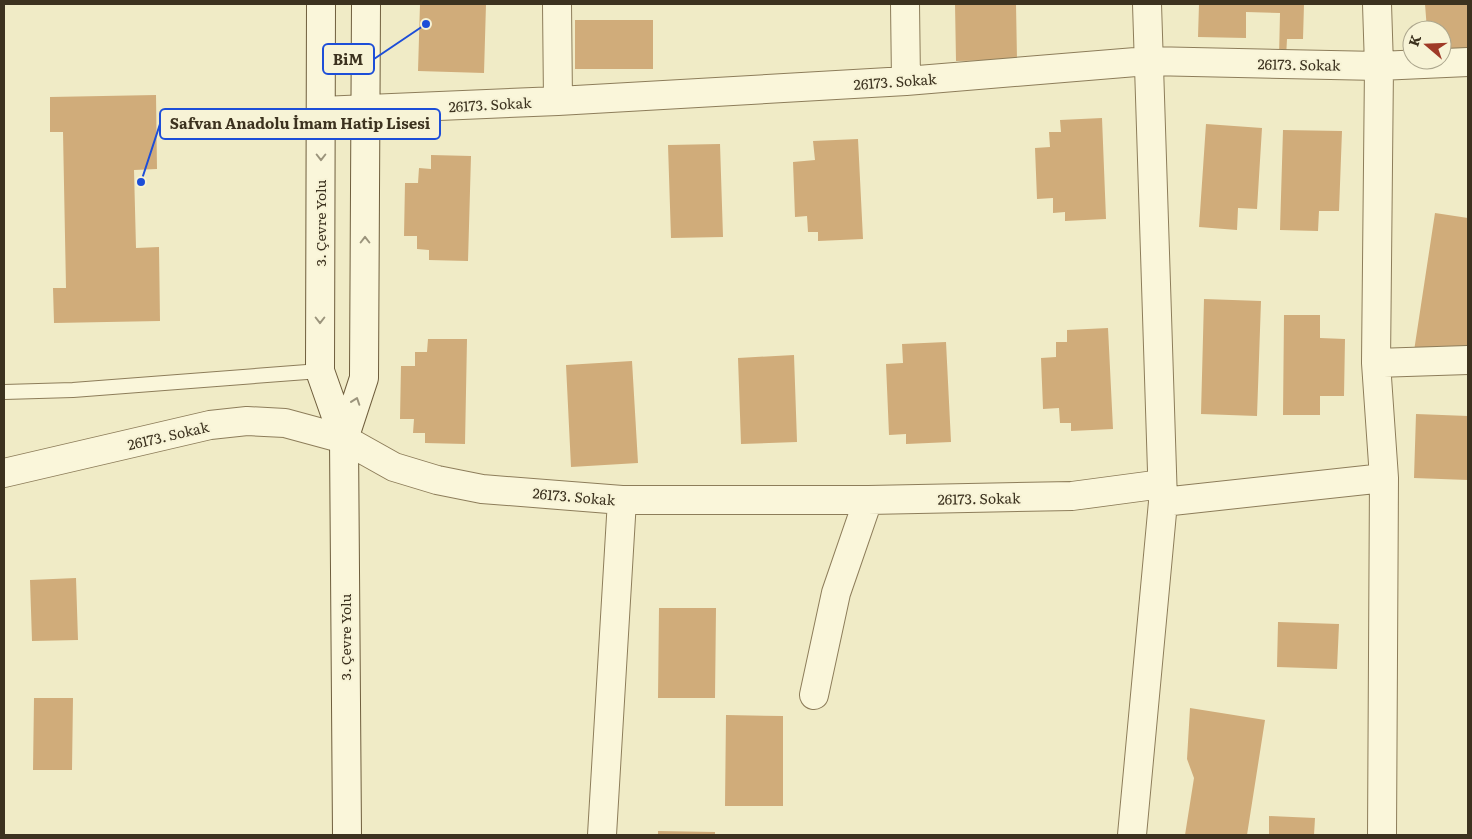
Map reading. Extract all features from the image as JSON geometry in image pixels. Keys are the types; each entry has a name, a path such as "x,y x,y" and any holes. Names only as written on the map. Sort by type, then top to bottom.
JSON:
{"street":[{"name":"3. Çevre Yolu","path":"321,4 320,371 344,439"},
{"name":"3. Çevre Yolu","path":"347,835 344,439 364,378 366,4"},
{"path":"557,4 558,101"},
{"path":"905,4 906,81"},
{"path":"1132,835 1162,493 1147,4"},
{"path":"1377,4 1379,66 1376,363 1384,478 1382,835"},
{"name":"26173. Sokak","path":"321,111 558,101 906,81 1148,60 1379,66 1468,62"},
{"path":"1376,363 1468,360"},
{"name":"26173. Sokak","path":"4,474 210,425 246,420 285,423 344,439 394,467 437,480 482,489 622,500 868,500 1072,496 1162,493 1384,478"},
{"path":"602,835 622,500"},
{"path":"814,695 836,593 868,500"}],"lane":[{"path":"4,392 72,390 320,371"}],"building":[{"path":"420,4 486,4 484,73 418,71"},
{"path":"955,4 1016,4 1017,60 956,61"},
{"path":"1199,4 1304,4 1303,39 1287,39 1286,58 1279,57 1280,13 1246,12 1246,38 1198,37"},
{"path":"1425,4 1468,4 1468,50 1452,51 1452,20 1426,20"},
{"path":"575,20 653,20 653,69 575,69"},
{"path":"156,95 157,169 134,170 136,248 159,247 160,321 54,323 53,288 66,288 63,132 50,132 50,97"},
{"path":"1102,118 1106,219 1065,221 1065,212 1053,213 1053,198 1037,199 1035,148 1050,147 1049,132 1061,132 1060,120"},
{"path":"1206,124 1262,128 1257,209 1238,208 1237,230 1199,227"},
{"path":"1283,130 1342,131 1339,211 1319,211 1318,231 1280,230"},
{"path":"858,139 863,239 818,241 818,232 808,232 807,216 795,217 793,162 815,160 813,141"},
{"path":"720,144 723,237 671,238 668,145"},
{"path":"431,155 471,156 468,261 429,260 429,250 417,249 417,236 404,236 405,183 418,183 419,168 431,169"},
{"path":"1435,213 1468,218 1468,353 1414,351"},
{"path":"1204,299 1261,301 1257,416 1201,414"},
{"path":"1284,315 1320,315 1320,338 1345,339 1344,396 1320,396 1320,415 1283,415"},
{"path":"1108,328 1113,429 1071,431 1071,423 1060,423 1059,408 1043,409 1041,358 1056,357 1056,342 1067,342 1067,330"},
{"path":"428,339 467,339 465,444 425,443 425,433 413,433 414,419 400,419 401,366 415,366 415,352 427,352"},
{"path":"946,342 951,442 906,444 906,434 889,435 886,364 903,363 902,344"},
{"path":"794,355 797,442 741,444 738,358"},
{"path":"632,361 638,463 571,467 566,365"},
{"path":"1416,414 1468,416 1468,480 1414,478"},
{"path":"76,578 78,640 32,641 30,580"},
{"path":"659,608 716,608 715,698 658,698"},
{"path":"1278,622 1339,624 1337,669 1277,667"},
{"path":"34,698 73,698 72,770 33,770"},
{"path":"1190,708 1265,720 1247,835 1185,835 1194,778 1187,759"},
{"path":"726,715 783,716 783,806 725,806"},
{"path":"1269,816 1315,818 1314,835 1269,835"},
{"path":"658,831 715,832 715,835 658,835"}],"place":[{"name":"BiM","path":"426,24"},
{"name":"Safvan Anadolu İmam Hatip Lisesi","path":"141,182"}]}
